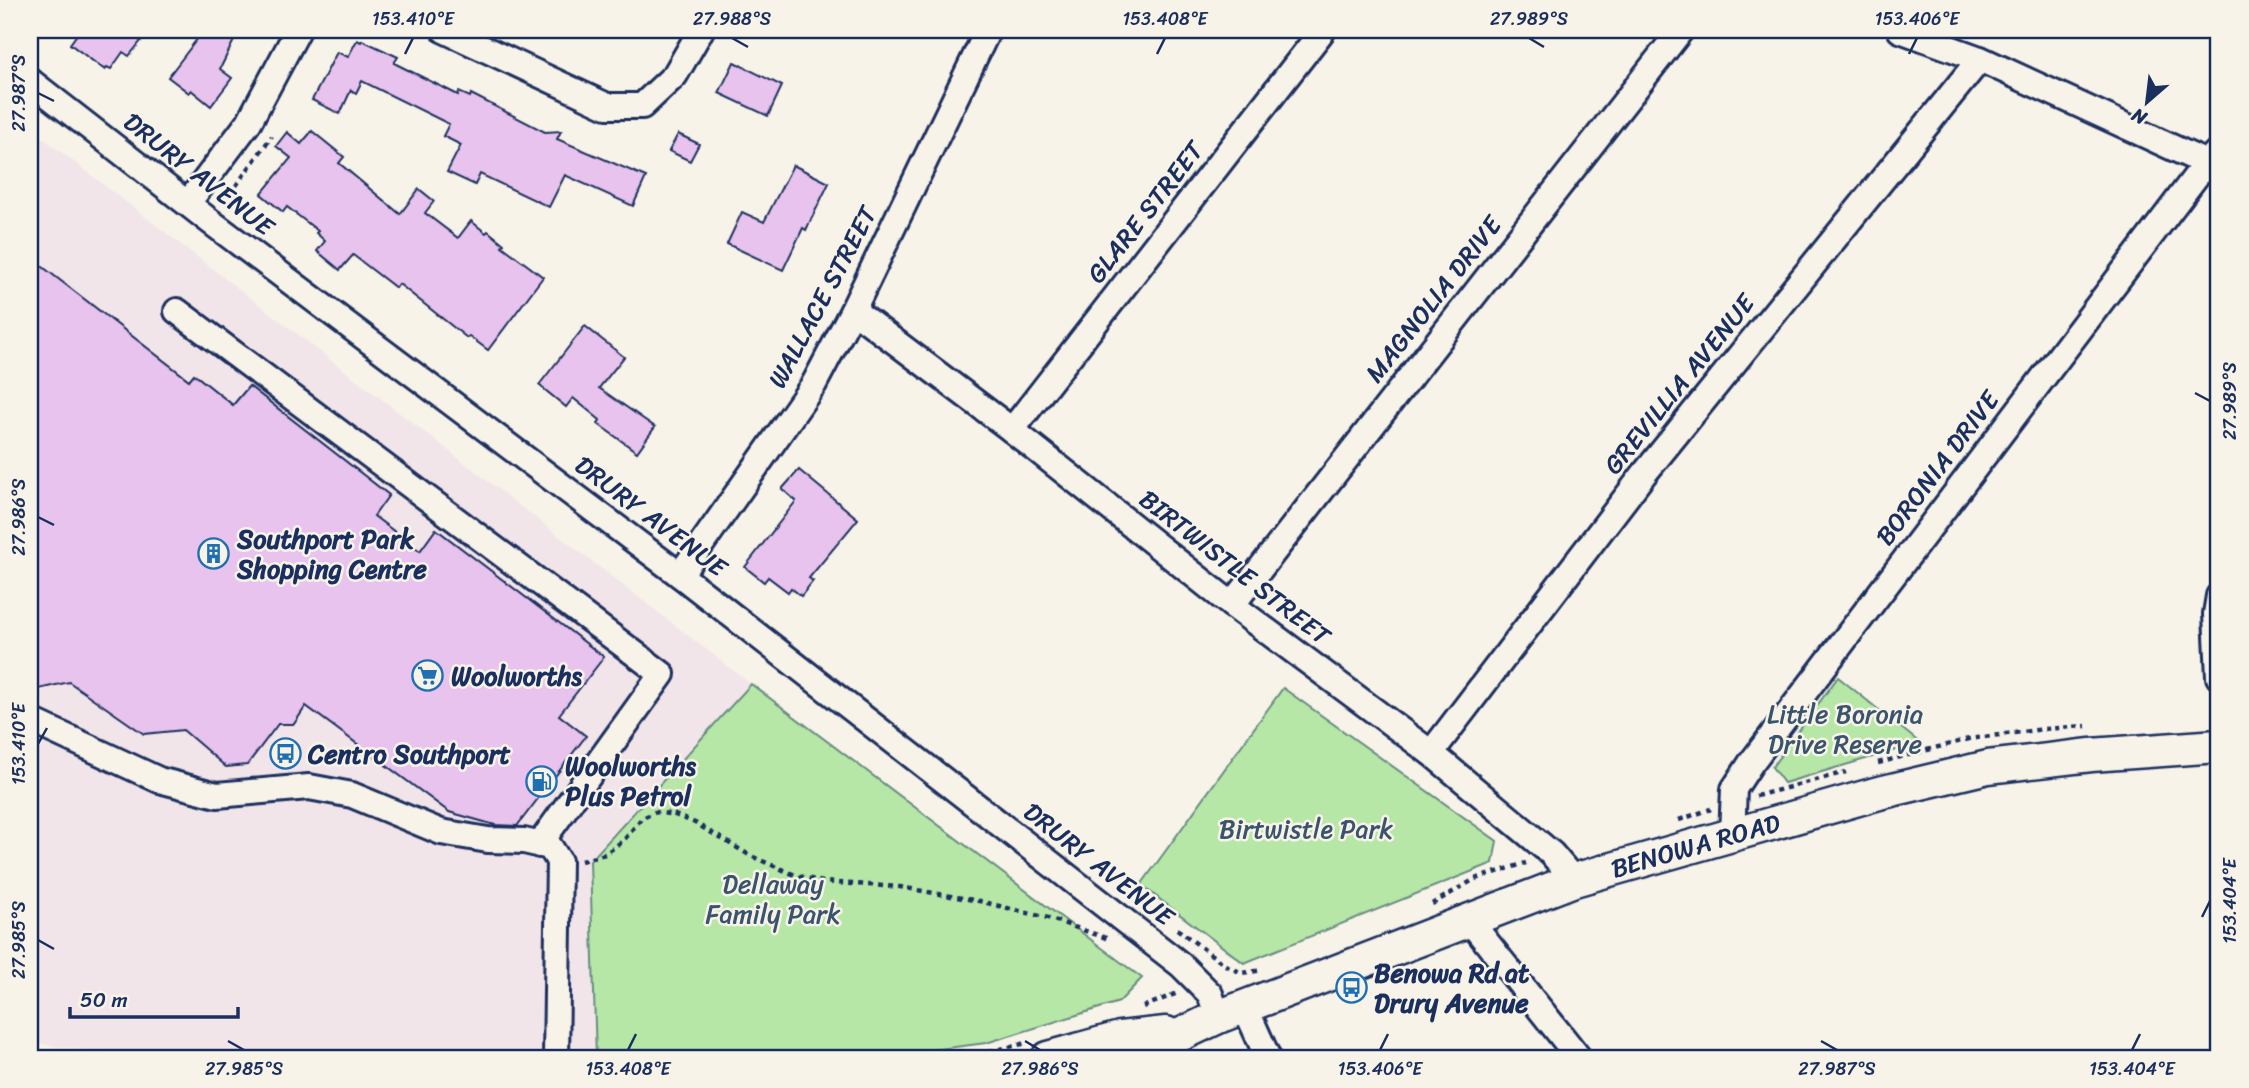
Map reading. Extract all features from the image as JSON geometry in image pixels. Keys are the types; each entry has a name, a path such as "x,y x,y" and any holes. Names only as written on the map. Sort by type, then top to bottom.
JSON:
{"main road":[{"name":"BENOWA ROAD","path":"1131,1058 1218,1018 1574,880 1879,793 1988,768 2091,755 2219,746"},
{"name":"BENOWA ROAD","path":"1048,1058 1120,1038 1218,1018"}],"street":[{"path":"188,204 248,121 298,30"},
{"path":"444,30 607,106 642,106 675,75 701,30"},
{"name":"WALLACE STREET","path":"680,575 814,384 853,310 988,30"},
{"name":"GLARE STREET","path":"1012,430 1323,30"},
{"name":"MAGNOLIA DRIVE","path":"1232,605 1681,30"},
{"path":"1900,30 1980,59 2213,156"},
{"name":"GREVILLIA AVENUE","path":"1431,753 1644,474 1980,59"},
{"name":"DRURY AVENUE","path":"30,81 188,204 680,575 1181,965 1210,994 1218,1018 1268,1058"},
{"name":"BORONIA DRIVE","path":"1732,835 1734,789 1751,763 2213,156"},
{"name":"BIRTWISTLE STREET","path":"853,310 1012,430 1232,605 1431,753 1552,855 1574,880"},
{"path":"177,311 662,674 539,845"},
{"path":"2219,596 2216,614 2219,677"},
{"path":"30,720 159,780 217,795 309,787 352,795 441,832 488,840 524,841 550,847 559,861 556,1058"},
{"path":"1469,920 1579,1058"}],"path":[{"path":"230,194 272,136"},
{"path":"559,861 583,861 605,854 624,840 641,819 655,812 675,815 695,823 774,867 823,883 900,887 979,901 1048,918 1111,940 1129,925"},
{"path":"1171,925 1225,965 1242,973 1265,969"},
{"path":"30,1057 37,1058"}],"shaded area":[{"path":"30,128 751,684 590,861 596,1058 175,1058 30,1042"}],"green space":[{"name":"Little Boronia Drive Reserve","path":"1838,677 1920,743 1784,783 1772,767"},
{"name":"Dellaway Family Park","path":"751,684 1142,978 1119,1002 986,1043 869,1058 596,1058 590,861"},
{"name":"Birtwistle Park","path":"1283,688 1497,841 1493,863 1244,963 1141,885"}],"building":[{"path":"80,30 140,30 135,37 141,41 129,56 123,52 111,69 107,67 105,70 70,44"},
{"path":"204,30 239,30 220,69 232,78 211,106 168,77"},
{"path":"357,40 398,57 394,63 458,95 459,92 470,97 471,94 545,132 561,131 557,139 646,177 633,206 565,175 549,207 480,174 475,185 447,172 461,145 443,136 449,124 362,81 356,93 351,90 340,114 312,100 337,52 348,57"},
{"path":"734,62 782,86 768,116 719,93"},
{"path":"312,131 344,157 339,163 400,214 419,189 434,201 425,213 458,238 471,221 486,233 488,231 504,244 502,246 543,277 488,350 469,336 467,338 399,284 396,288 353,255 340,270 317,251 325,241 316,233 318,231 287,207 283,212 261,194 291,158 276,146 287,132 301,144"},
{"path":"678,134 699,144 690,161 669,151"},
{"path":"793,165 829,183 783,270 727,244 742,212 764,222"},
{"name":"Southport Park Shopping Centre","path":"30,257 189,380 194,374 233,405 249,386 389,495 374,516 420,551 436,529 604,657 559,715 586,736 517,826 495,825 449,812 306,706 294,724 278,724 247,765 226,767 183,730 144,734 69,682 30,691"},
{"path":"585,326 624,357 599,388 655,427 637,452 598,424 600,420 573,398 566,407 539,385"},
{"path":"799,470 858,519 809,578 813,581 801,596 791,588 788,592 768,577 764,582 745,567 796,501 782,489"}],"place":[{"name":"Southport Park Shopping Centre","path":"214,554"},
{"name":"Woolworths","path":"428,676"},
{"name":"Centro Southport","path":"285,754"},
{"name":"Woolworths Plus Petrol","path":"542,781"},
{"name":"Benowa Rd at Drury Avenue","path":"1351,988"}]}
